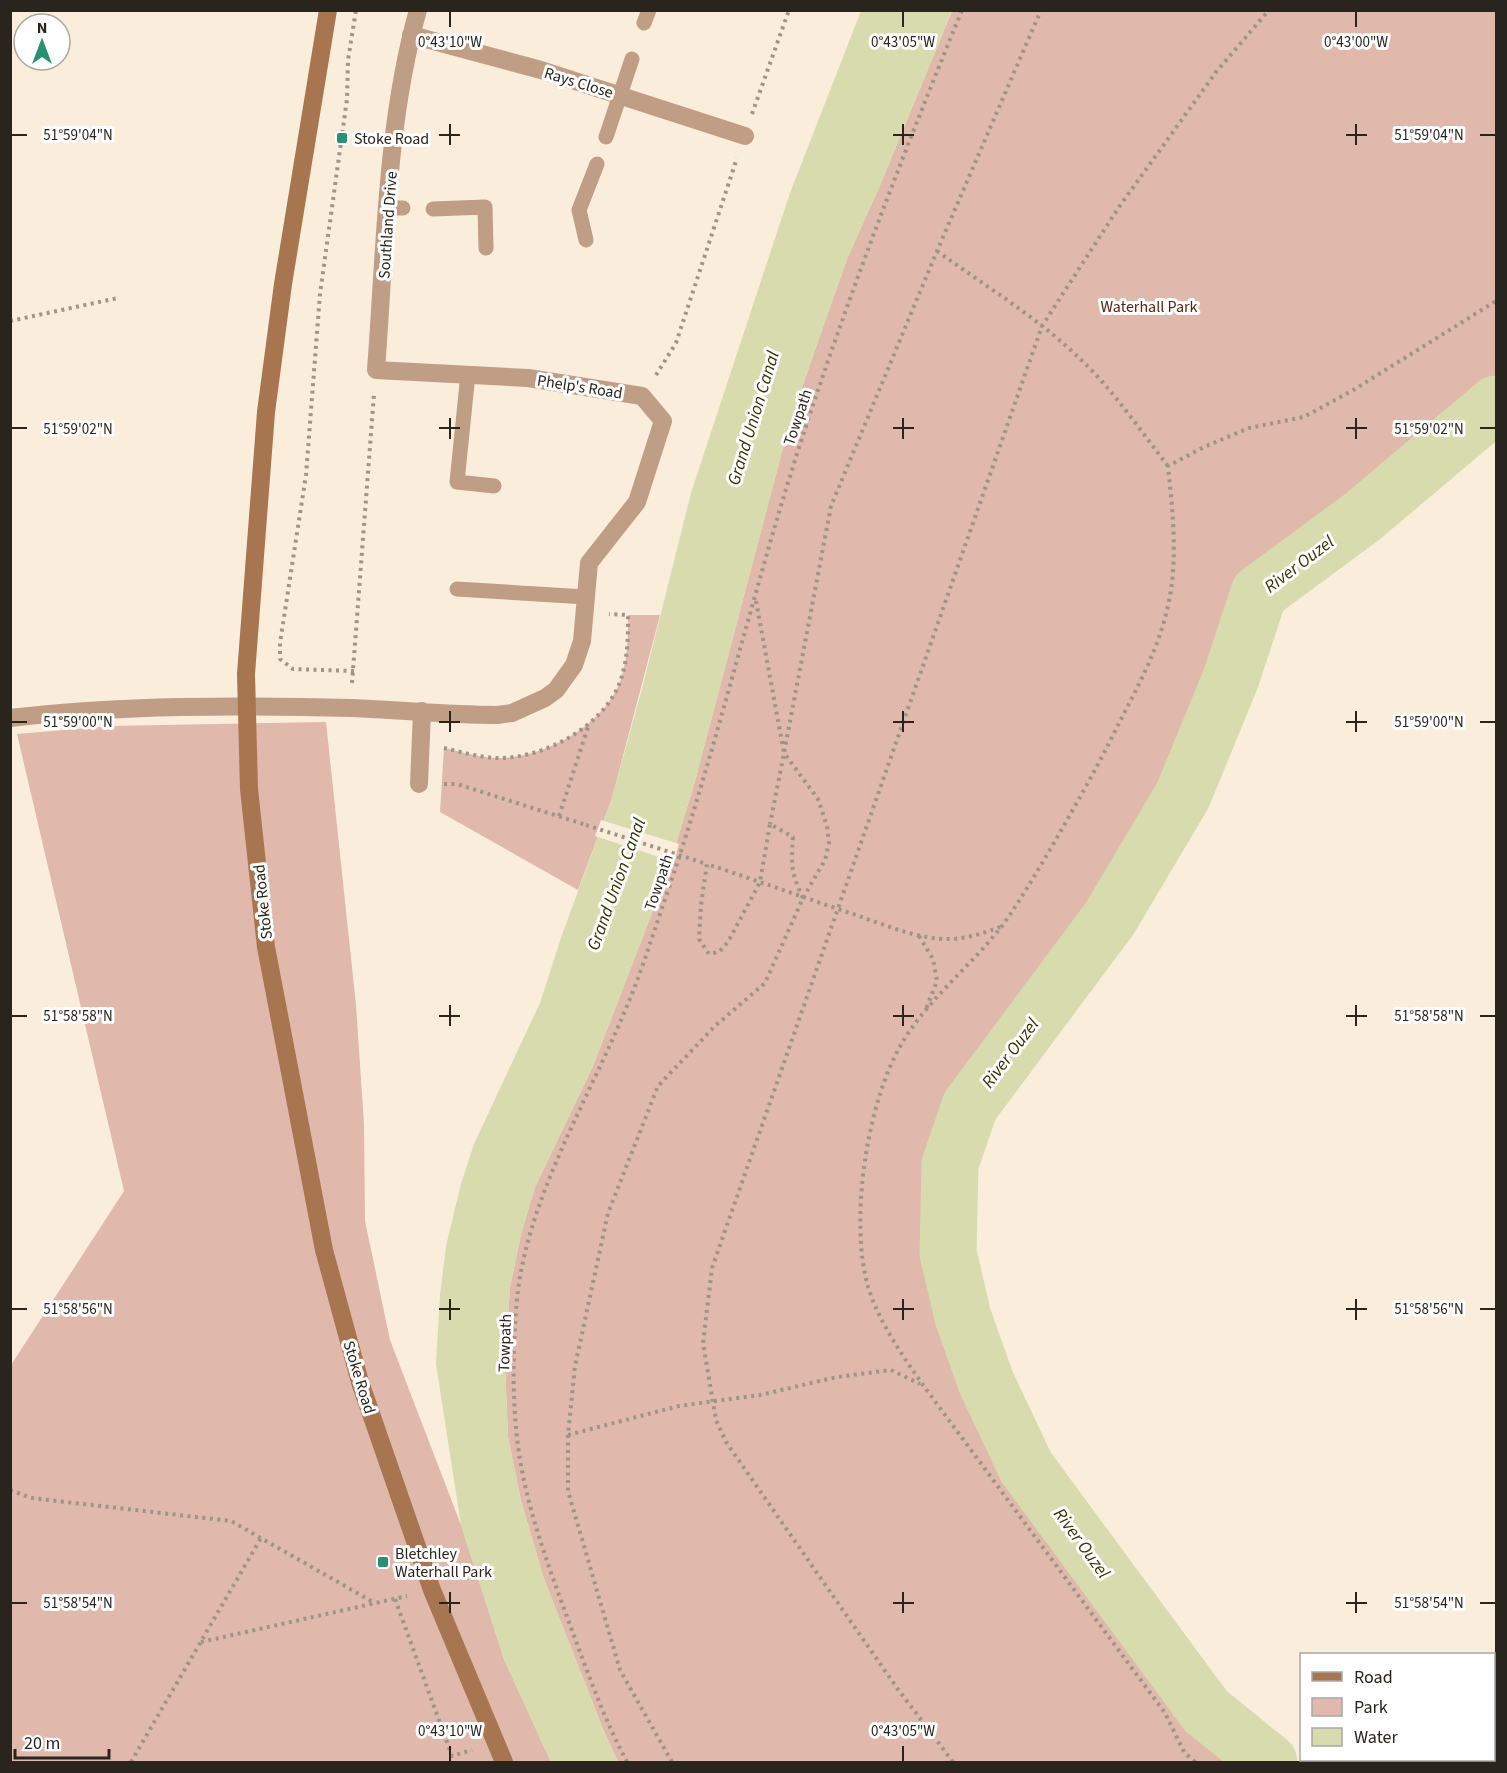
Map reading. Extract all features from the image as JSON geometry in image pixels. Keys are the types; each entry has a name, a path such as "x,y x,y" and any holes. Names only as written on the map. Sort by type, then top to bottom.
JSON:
{"street":[{"name":"Stoke Road","path":"328,10 283,284 266,412 248,642 246,707 249,789 266,947 324,1250 360,1382 432,1590 504,1762"},
{"name":"Southland Drive","path":"376,370 396,208 395,129 411,35 418,10"},
{"name":"Rays Close","path":"411,35 542,70 745,136"},
{"name":"Phelp's Road","path":"10,718 76,712 246,707 349,708 497,715 512,713 545,698 556,690 579,652 582,641 589,562 637,502 663,421 642,396 528,378 376,370"},
{"path":"419,784 422,711"}],"lane":[{"path":"606,137 633,59"},
{"path":"586,240 579,210 597,164"},
{"path":"433,208 485,207 486,248"},
{"path":"468,374 457,482 494,486"},
{"path":"457,589 586,597"}],"path":[{"path":"354,671 293,669 280,659 280,643 306,475 320,294 346,109 348,60 356,10"},
{"path":"642,396 676,343 789,10"},
{"name":"Towpath","path":"627,1762 583,1661 549,1565 531,1506 517,1440 514,1376 517,1299 524,1252 543,1195 626,1010 694,813 796,456 903,155 962,10"},
{"path":"707,864 699,939 709,954 719,952 728,942 760,882 831,506 937,251 1041,10"},
{"path":"953,1762 891,1679 726,1442 716,1420 703,1343 712,1269 1042,326 1119,207 1215,72 1269,10"},
{"path":"937,251 1042,326 1077,356 1108,389 1168,466 1174,518 1173,562 1167,613 1148,665 1089,783 1024,893 1001,927 925,1013 903,1042 885,1078 870,1127 861,1205 862,1247 868,1287 900,1352 922,1385 1165,1713 1184,1752 1195,1762"},
{"path":"10,321 118,298"},
{"path":"1168,466 1204,447 1249,428 1304,417 1355,389 1497,301"},
{"path":"349,708 354,671 376,370"},
{"path":"672,1762 620,1670 568,1491 568,1435 575,1366 608,1213 658,1086 715,1026 765,983 803,898 825,860 829,843 818,799 784,753 755,597"},
{"path":"559,816 589,724"},
{"path":"419,784 457,784 707,864 919,936 950,939 972,937 1001,927"},
{"path":"771,824 793,837 792,872 803,898"},
{"path":"919,936 933,959 937,981 925,1013"},
{"path":"568,1435 679,1406 760,1395 837,1377 891,1370 922,1385"},
{"path":"10,1490 31,1498 231,1521 373,1602"},
{"path":"131,1762 261,1538"},
{"path":"200,1643 432,1590"},
{"path":"395,1599 452,1756 495,1742"}],"green space":[{"name":"Waterhall Park","path":"952,11 1496,11 1496,404 1362,517 1259,593 1231,678 1183,795 1110,918 970,1106 950,1164 948,1253 963,1317 986,1382 1026,1467 1206,1711 1269,1762 618,1762 544,1579 521,1501 508,1437 505,1366 510,1287 521,1234 535,1187 593,1066 667,874 695,781 789,425 816,347 847,259"},
{"path":"628,615 660,615 612,798 578,890 440,812 444,748 472,755 499,758 535,752 571,736 602,711 613,696 621,679 626,655"},
{"path":"326,722 356,1005 364,1124 365,1221 390,1340 461,1525 504,1659 551,1762 11,1762 11,1365 124,1191 17,734 111,726"}],"water":[{"name":"Grand Union Canal","path":"861,11 952,11 847,259 816,347 789,425 695,781 667,874 593,1066 535,1187 521,1234 510,1287 505,1366 508,1437 521,1502 544,1579 618,1762 551,1762 504,1659 461,1525 436,1364 440,1295 446,1246 461,1184 474,1144 540,1003 612,798 691,493 790,193"}],"pier":[{"path":"601,820 679,844 674,862 595,836"}],"waterway":[{"name":"River Ouzel","path":"1269,1762 1206,1711 1026,1467 986,1382 963,1317 948,1253 950,1164 970,1106 1110,918 1183,795 1231,678 1259,593 1362,517 1496,404"}],"place":[{"name":"Stoke Road","path":"342,138"},
{"name":"Bletchley Waterhall Park","path":"383,1562"}]}
